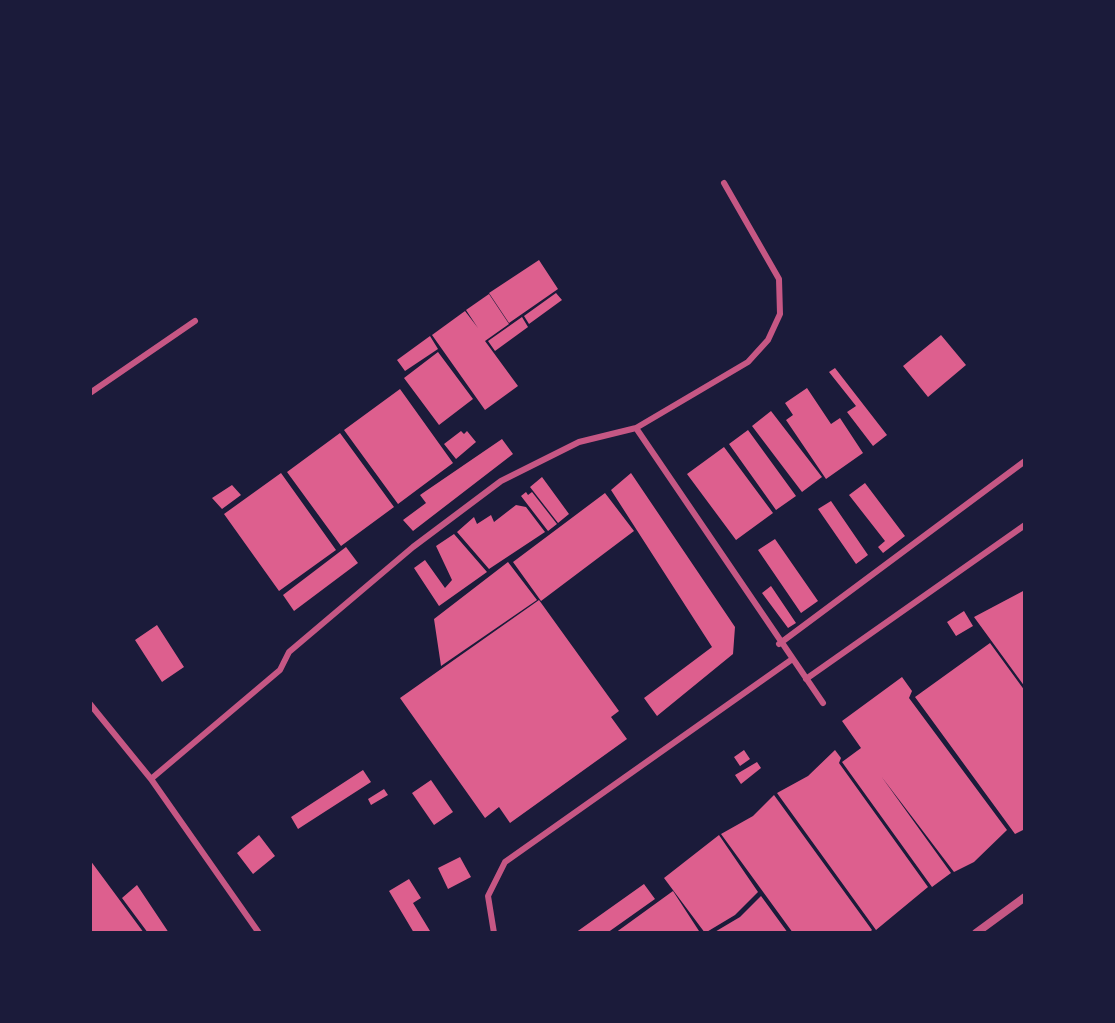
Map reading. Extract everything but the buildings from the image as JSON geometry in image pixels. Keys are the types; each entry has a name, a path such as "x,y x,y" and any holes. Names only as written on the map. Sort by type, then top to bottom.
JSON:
{"street":[{"path":"976,933 1025,897"}],"lane":[{"path":"151,779 280,670 289,652 413,547 501,481 579,442 636,428 748,362 768,340 780,314 779,279 724,183"},
{"path":"90,393 195,321"},
{"path":"636,428 779,644 823,703"},
{"path":"779,644 1025,461"},
{"path":"806,679 1025,525"},
{"path":"494,933 488,896 505,862 791,660"},
{"path":"90,704 151,779 259,933"}]}
